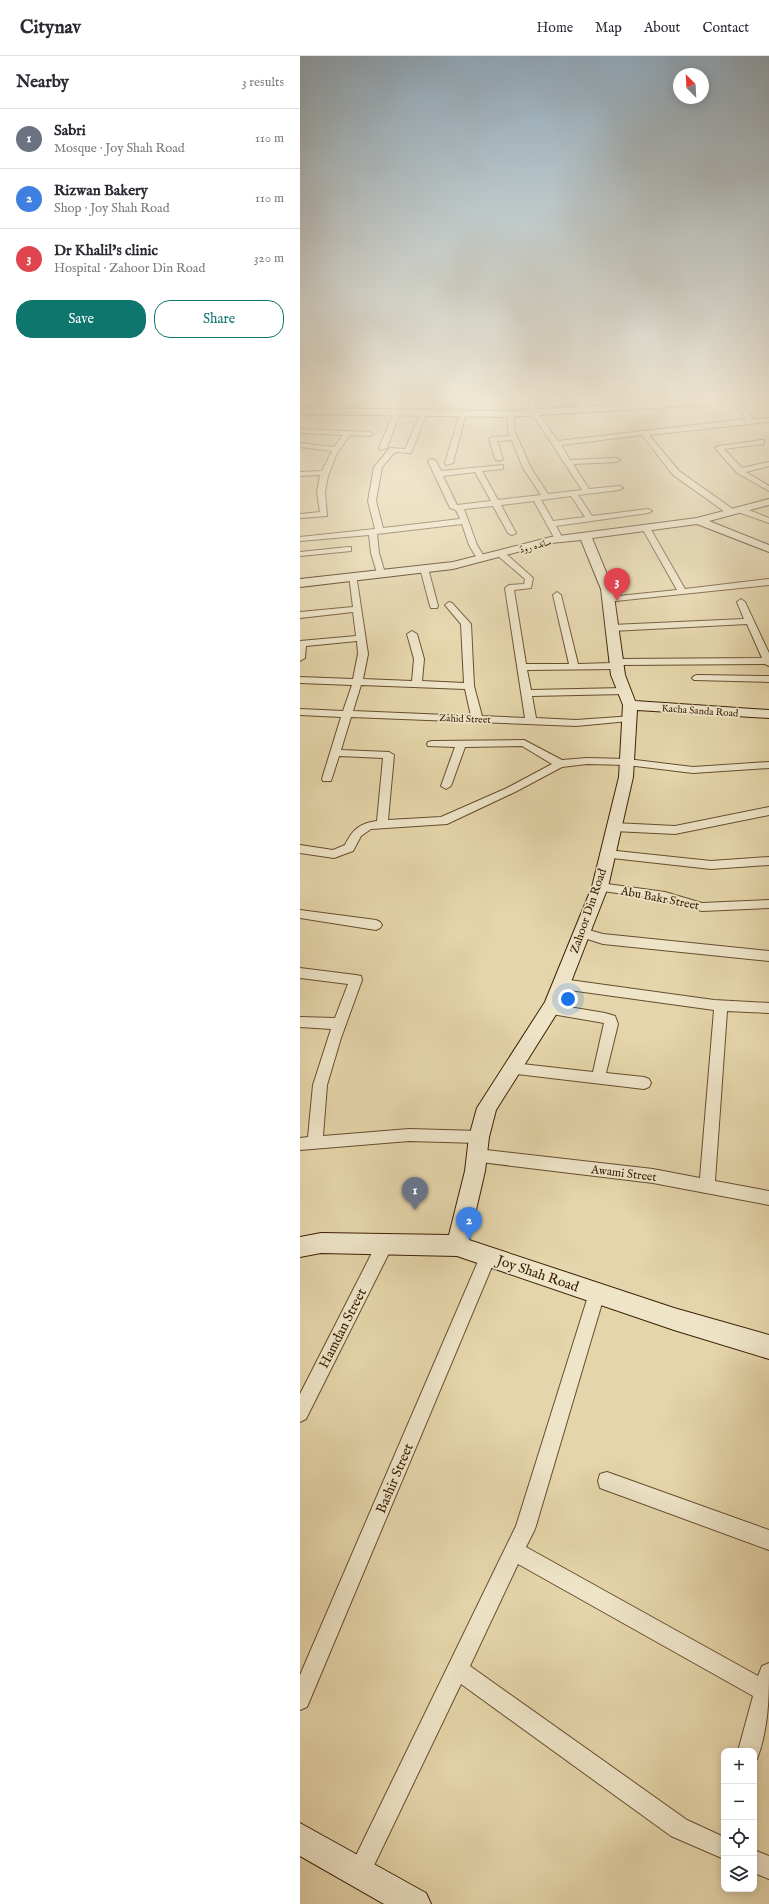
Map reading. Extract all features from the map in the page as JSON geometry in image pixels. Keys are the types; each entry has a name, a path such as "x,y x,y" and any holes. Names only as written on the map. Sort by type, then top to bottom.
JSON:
{"street":[{"path":"300,516 324,514 321,492 323,484"},
{"path":"375,484 372,501 377,531 375,553 381,573"},
{"path":"443,484 454,508 619,488"},
{"path":"486,484 512,533"},
{"path":"538,484 546,496"},
{"path":"582,484 587,492"},
{"path":"694,484 736,511 769,521"},
{"path":"573,494 590,519"},
{"path":"536,498 559,539"},
{"name":"ساندہ روڈ","path":"300,583 453,565 559,539 698,521 768,502"},
{"path":"459,507 473,545 481,558"},
{"path":"550,524 648,511"},
{"path":"300,539 465,520"},
{"path":"698,521 769,549"},
{"path":"646,528 684,592"},
{"name":"Zahoor Din Road","path":"458,1246 475,1171 479,1137 487,1108 513,1070 551,1009 562,984 600,888 626,777 628,705 616,664 608,589 585,536"},
{"path":"300,554 348,549"},
{"path":"501,554 529,578 528,586 509,588 531,721"},
{"path":"424,568 434,606"},
{"path":"327,779 357,683 363,654 353,576"},
{"path":"609,600 769,582"},
{"path":"557,595 574,666"},
{"path":"522,667 769,662 741,602"},
{"path":"449,605 466,624 469,686 477,718"},
{"path":"300,615 358,609"},
{"path":"612,628 750,621"},
{"path":"412,634 419,659 417,684"},
{"path":"300,658 301,643 361,638"},
{"path":"697,678 769,679"},
{"path":"300,680 469,686"},
{"path":"527,693 628,705"},
{"name":"Kacha Sanda Road","path":"628,705 769,714"},
{"name":"Zahid Street","path":"300,712 576,722 628,705"},
{"path":"432,744 524,743 560,764"},
{"path":"446,786 461,744"},
{"path":"336,753 389,756 382,824"},
{"path":"300,849 334,854 349,848 356,834 368,826 444,821 511,790 546,770 560,764 587,761 627,762 693,770 769,765"},
{"path":"614,827 675,830 769,811"},
{"path":"607,854 711,865 769,861"},
{"name":"Abu Bakr Street","path":"600,888 665,896 702,907 769,904"},
{"path":"300,914 376,925"},
{"path":"582,933 603,939 731,950 769,956"},
{"path":"300,973 356,980 320,1085 315,1142"},
{"path":"562,984 721,1006 769,1008"},
{"path":"707,1186 721,1006"},
{"path":"551,1009 610,1020 611,1024 598,1078"},
{"path":"300,1022 340,1024"},
{"path":"513,1070 644,1083"},
{"path":"300,1144 409,1134 479,1137"},
{"name":"Awami Street","path":"477,1156 653,1176 769,1198"},
{"name":"Joy Shah Road","path":"300,1248 321,1243 458,1246 674,1319 769,1347"},
{"name":"Hamdan Street","path":"300,1413 385,1244"},
{"name":"Bashir Street","path":"300,1700 488,1257"},
{"path":"359,1872 525,1529 596,1293"},
{"path":"607,1481 769,1540"},
{"path":"515,1551 767,1682 750,1748"},
{"path":"458,1670 679,1828 721,1847"},
{"path":"300,1839 415,1904"},
{"path":"757,1862 769,1868"}],"place":[{"name":"Dr Khalil's clinic","path":"617,601"},
{"name":"Sabri","path":"415,1210"},
{"name":"Rizwan Bakery","path":"469,1240"}]}
